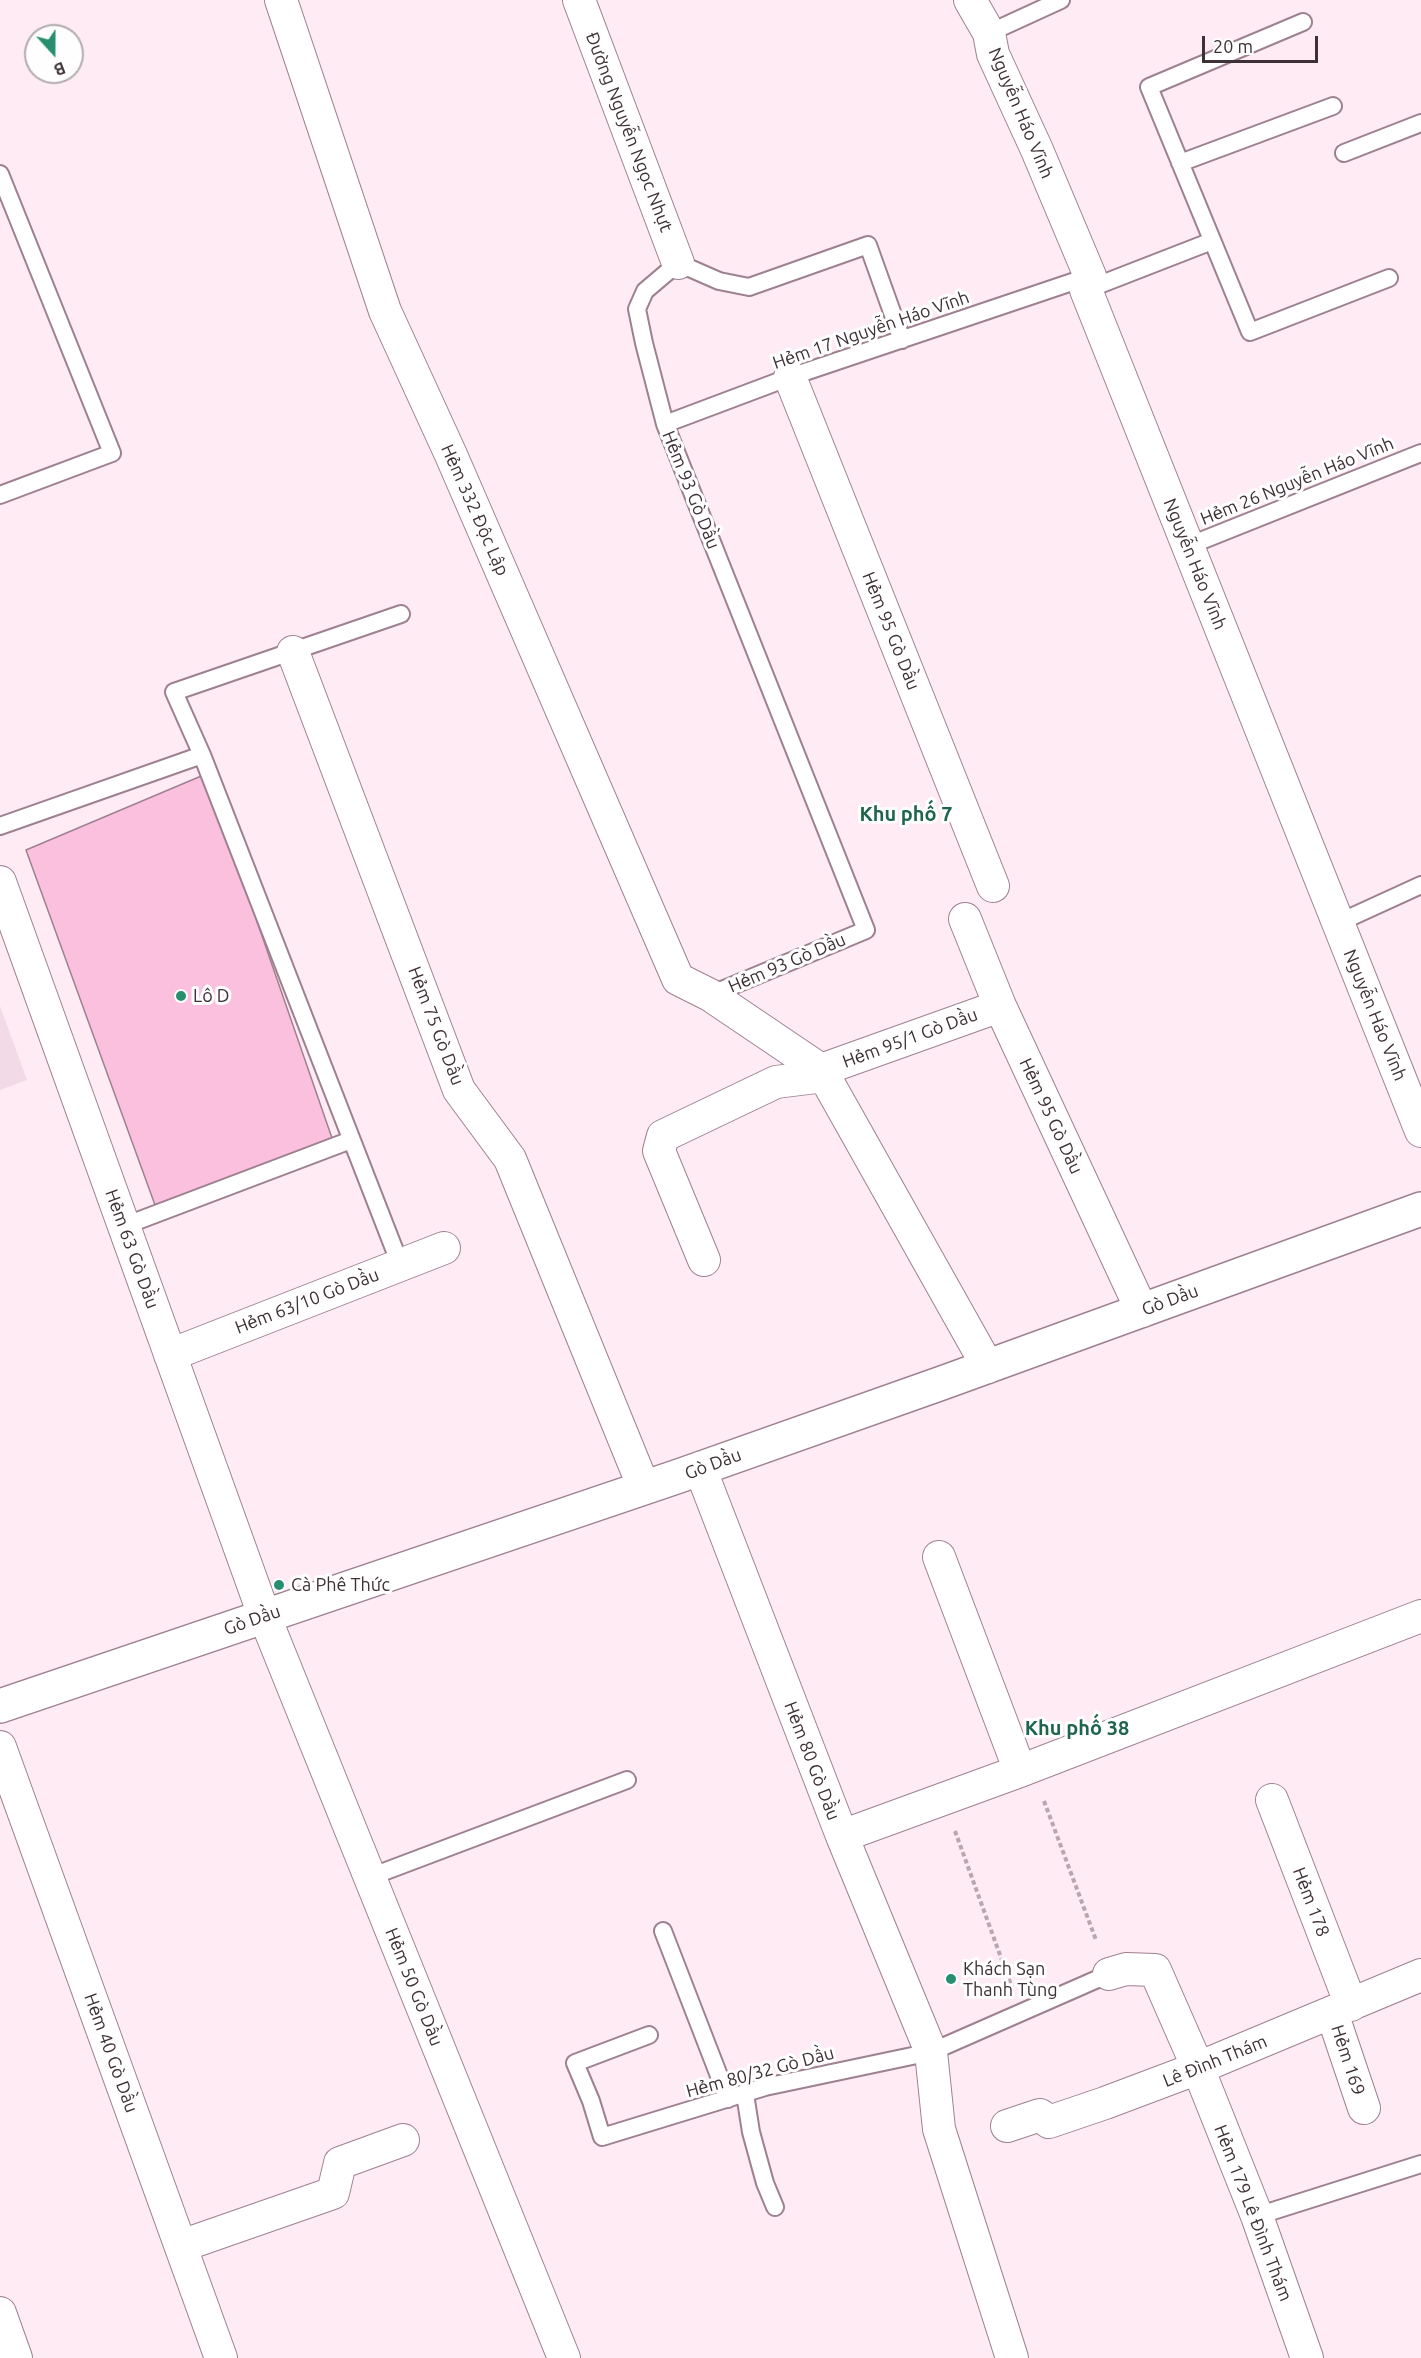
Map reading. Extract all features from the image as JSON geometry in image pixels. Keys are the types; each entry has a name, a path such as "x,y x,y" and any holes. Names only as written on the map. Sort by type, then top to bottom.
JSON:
{"street":[{"name":"Hẻm 332 Độc Lập","path":"281,0 385,311 456,466 678,979 710,995"},
{"name":"Đường Nguyễn Ngọc Nhựt","path":"579,0 678,263"},
{"name":"Nguyễn Háo Vĩnh","path":"970,0 989,33 993,54 1037,150 1188,546 1421,1131"},
{"name":"Hẻm 95 Gò Dầu","path":"790,377 993,886"},
{"name":"Hẻm 75 Gò Dầu","path":"292,652 459,1090 510,1159 644,1488"},
{"name":"Hẻm 63 Gò Dầu","path":"0,882 264,1616"},
{"name":"Hẻm 95 Gò Dầu","path":"965,919 1000,1006 1142,1311"},
{"name":"Hẻm 93 Gò Dầu","path":"710,995 823,1073 988,1367"},
{"name":"Hẻm 95/1 Gò Dầu","path":"704,1260 660,1151 663,1136 776,1082 823,1073 1000,1006"},
{"name":"Gò Dầu","path":"0,1706 644,1488 988,1367 1421,1209"},
{"name":"Hẻm 63/10 Gò Dầu","path":"170,1355 444,1248"},
{"name":"Hẻm 80 Gò Dầu","path":"700,1468 842,1836 931,2052 939,2129 1012,2358"},
{"path":"939,1557 1025,1769"},
{"name":"Hẻm 50 Gò Dầu","path":"264,1616 564,2358"},
{"path":"842,1836 1025,1769 1421,1616"},
{"name":"Hẻm 40 Gò Dầu","path":"0,1747 221,2358"},
{"name":"Hẻm 178","path":"1272,1800 1341,2009"},
{"name":"Hẻm 179 Lê Đình Thám","path":"1109,1974 1126,1969 1155,1970 1198,2068 1257,2216 1307,2358"},
{"name":"Lê Đình Thám","path":"1006,2126 1040,2115 1049,2122 1198,2068 1421,1975"},
{"name":"Hẻm 169","path":"1341,2009 1364,2108"},
{"path":"181,2246 333,2193 340,2163 402,2140"},
{"path":"0,2313 16,2358"}],"lane":[{"path":"989,33 1061,0"},
{"path":"1303,22 1149,87 1250,332 1389,278"},
{"path":"1180,163 1333,106"},
{"path":"1344,153 1421,123"},
{"path":"0,174 112,453 0,495"},
{"name":"Hẻm 17 Nguyễn Háo Vĩnh","path":"665,424 790,377 1088,283 1212,241"},
{"path":"665,424 637,309 645,291 678,263 718,281 748,287 868,245 902,340"},
{"name":"Hẻm 93 Gò Dầu","path":"665,424 866,930 710,995"},
{"name":"Hẻm 26 Nguyễn Háo Vĩnh","path":"1188,546 1421,453"},
{"path":"400,615 174,692 202,754 400,1264"},
{"path":"0,826 202,754"},
{"path":"1338,923 1421,885"},
{"path":"124,1226 351,1140"},
{"path":"370,1877 627,1780"},
{"path":"663,1931 728,2099"},
{"name":"Hẻm 80/32 Gò Dầu","path":"649,2035 575,2063 591,2101 602,2137 765,2087 931,2052 1109,1974"},
{"path":"745,2094 751,2132 765,2183 775,2207"},
{"path":"1257,2216 1421,2164"}],"path":[{"path":"1025,1769 1109,1974"},
{"path":"943,1799 1021,2014"}],"shaded area":[{"path":"0,1006 27,1080 0,1090"}],"building":[{"name":"Lô D","path":"206,774 333,1141 155,1205 26,850"}],"place":[{"name":"Lô D","path":"181,996"},
{"name":"Cà Phê Thức","path":"279,1585"},
{"name":"Khách Sạn Thanh Tùng","path":"951,1979"}],"district":[{"name":"Khu phố 7","path":"906,814"},
{"name":"Khu phố 38","path":"1077,1728"}]}
